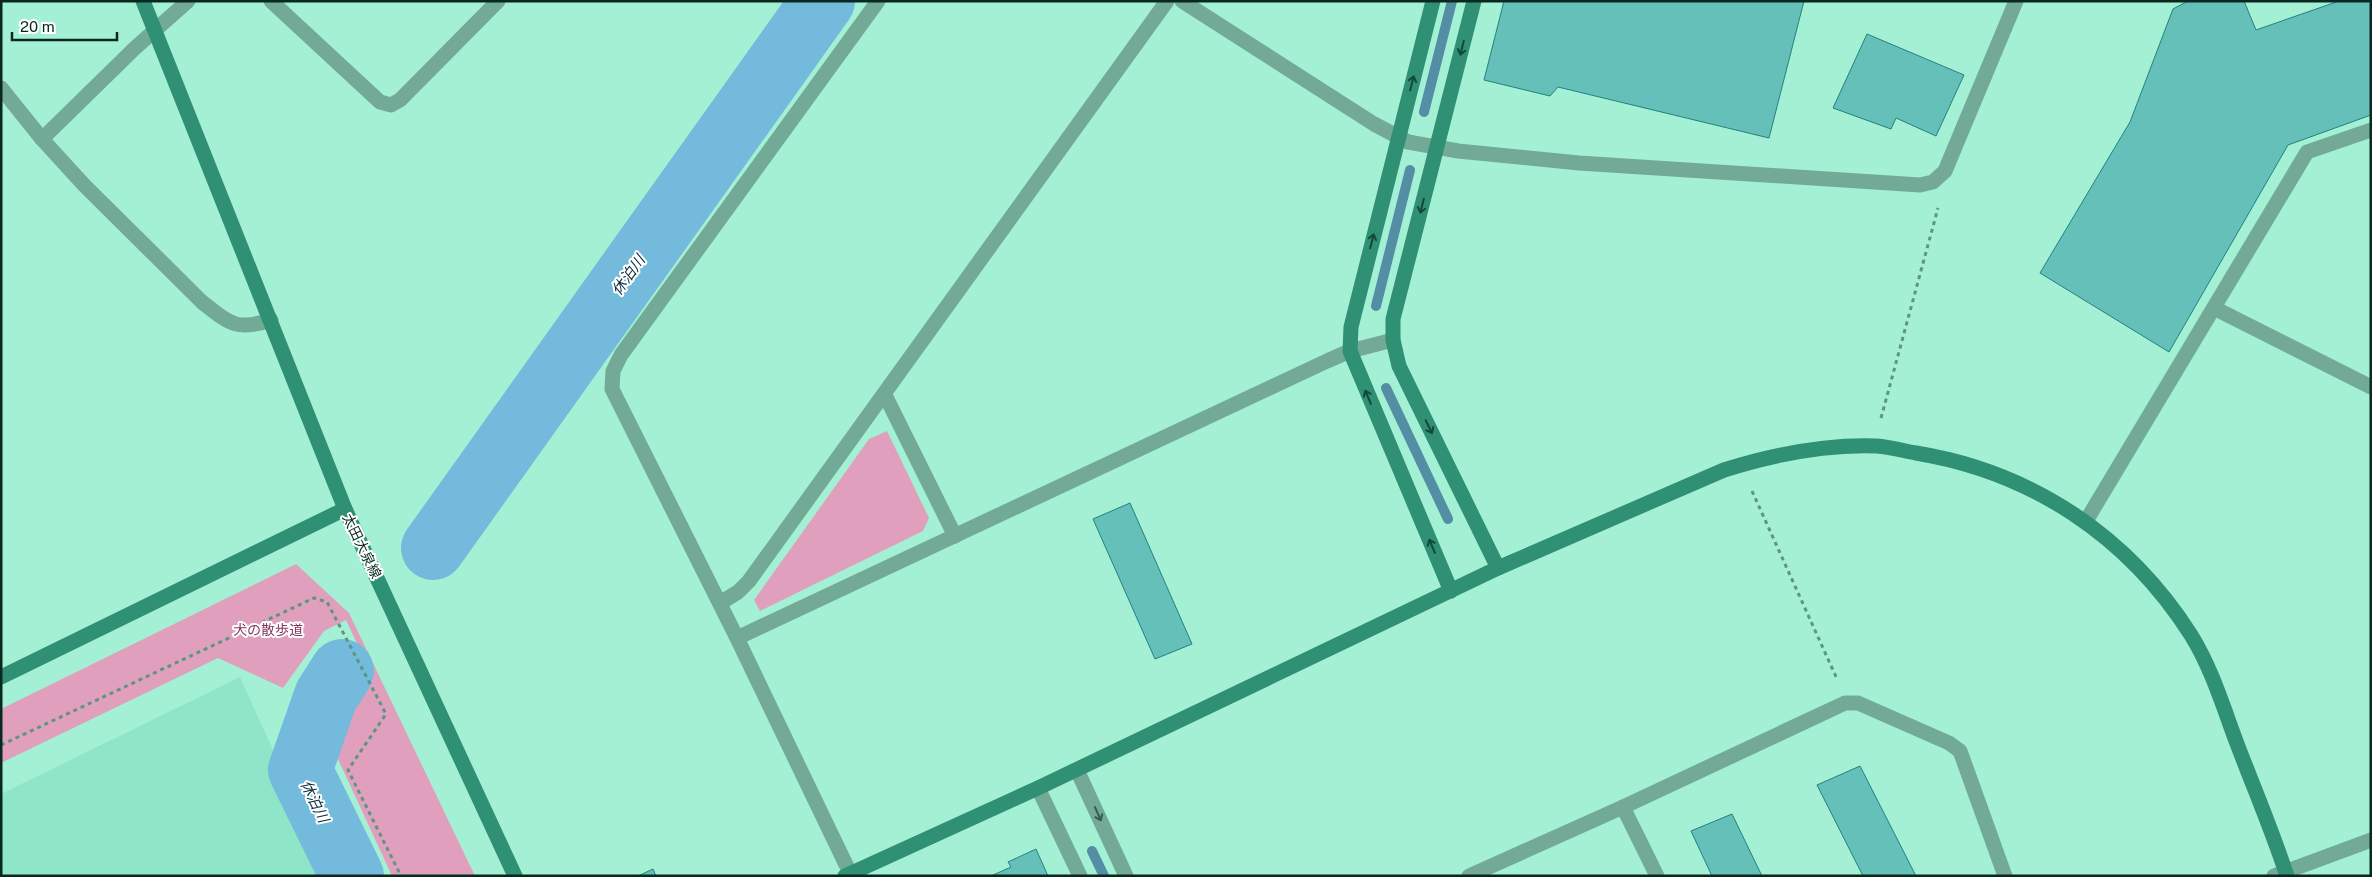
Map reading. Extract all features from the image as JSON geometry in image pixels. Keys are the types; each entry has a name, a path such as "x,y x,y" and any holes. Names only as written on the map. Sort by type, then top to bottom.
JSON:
{"street":[{"path":"144,1 345,509"},
{"path":"42,139 135,48 188,1"},
{"path":"271,1 380,102 391,105 400,100 498,1"},
{"path":"878,1 612,371 612,389 738,638 847,874 1077,770 1498,568 1724,470 1749,462 1817,449 1878,446 1945,458 2005,477 2056,502 2086,521 2127,557 2159,589 2192,636 2210,672 2282,874 2371,840"},
{"path":"720,603 738,592 749,581 885,395 1167,1"},
{"path":"1182,1 1398,138 1458,152 1618,165 1920,185 1933,182 1945,171 2016,1"},
{"path":"1434,1 1351,327 1350,351 1450,591"},
{"path":"1474,1 1394,319 1393,340 1399,366 1498,568"},
{"path":"1,88 42,139 181,281 222,318 240,327 253,326 271,320"},
{"path":"2086,521 2307,152 2371,130"},
{"path":"2214,308 2371,386"},
{"path":"738,638 1350,351 1393,340"},
{"path":"885,395 954,536"},
{"name":"太田大泉線","path":"1,677 345,509 515,876"},
{"path":"1469,876 1623,807 1845,703 1858,703 1949,743 1960,751 2005,876"},
{"path":"1077,770 1126,876"},
{"path":"1038,788 1080,876"},
{"path":"1623,807 1657,876"}],"path":[{"path":"1881,418 1940,200 1933,182"},
{"path":"1752,491 1841,689 1845,703"},
{"path":"1,745 314,598 327,602 386,714 348,770 401,876"}],"shaded area":[{"path":"240,677 330,876 1,876 1,794"}],"green space":[{"path":"887,431 929,518 923,531 760,611 754,600 869,439"},
{"name":"犬の散歩道","path":"296,564 349,613 475,876 392,876 332,746 342,714 366,663 346,620 324,631 283,688 218,658 1,763 1,709"}],"building":[{"path":"1504,1 1804,1 1769,138 1558,87 1550,96 1484,80"},
{"path":"2188,1 2244,1 2256,30 2339,1 2371,1 2371,115 2288,145 2169,352 2040,273 2130,122 2173,9"},
{"path":"1867,34 1964,75 1936,136 1896,118 1891,129 1833,108"},
{"path":"1130,503 1192,644 1155,659 1093,519"},
{"path":"1860,766 1916,876 1863,876 1817,785"},
{"path":"1732,814 1762,876 1712,876 1691,831"},
{"path":"1036,849 1048,876 991,876 1011,867 1008,862"},
{"path":"653,869 656,876 638,876"}],"waterway":[{"name":"休泊川","path":"433,548 823,1"},
{"path":"1424,112 1452,1"},
{"path":"1376,306 1410,170"},
{"path":"1386,388 1448,519"},
{"name":"休泊川","path":"342,671 326,696 300,770 352,876"},
{"path":"1092,851 1104,876"}]}
